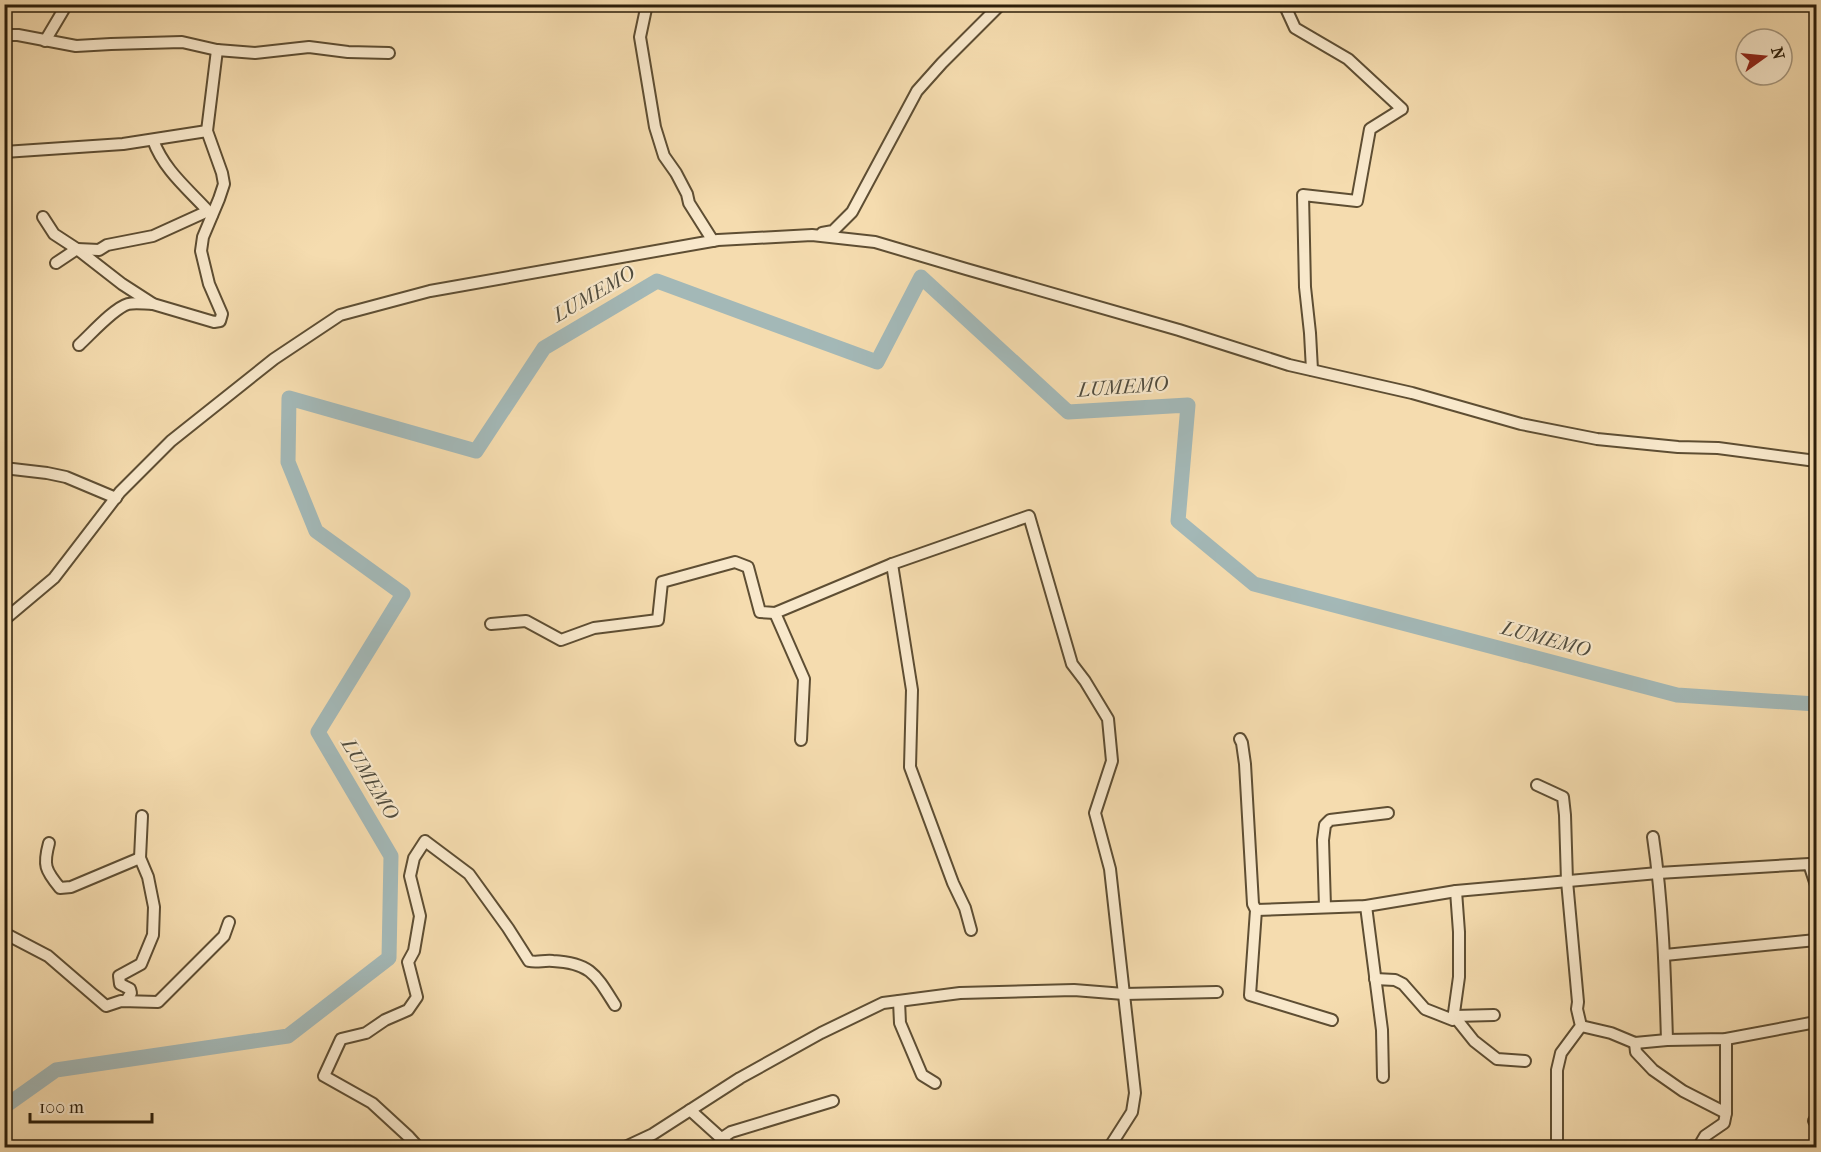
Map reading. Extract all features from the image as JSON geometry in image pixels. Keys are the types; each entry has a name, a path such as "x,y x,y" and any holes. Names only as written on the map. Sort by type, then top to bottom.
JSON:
{"street":[{"path":"45,41 67,4"},
{"path":"647,4 640,37 656,127 664,156 676,173 689,203 713,241"},
{"path":"4,620 54,578 116,498 171,441 274,359 340,315 430,291 713,241 812,235 833,231 852,212 917,92 942,63 1001,4"},
{"path":"1284,4 1295,28 1348,59 1401,109 1370,129 1357,201 1303,195 1305,287 1312,370"},
{"path":"4,35 18,35 76,46 182,42 217,50 255,52 309,47 348,52 389,53"},
{"path":"79,345 112,314 126,305 137,303 153,304 214,322 220,321 222,314 208,284 201,251 210,213 219,199 224,184 207,130 217,50"},
{"path":"4,152 123,144 207,130"},
{"path":"153,140 167,169 210,213"},
{"path":"56,263 78,249 99,250 107,245 153,236 210,213"},
{"path":"43,217 54,234 153,304"},
{"path":"812,235 875,242 1179,330 1289,365 1412,393 1521,424 1597,439 1678,447 1718,448 1816,461"},
{"path":"4,468 66,477 116,498"},
{"path":"491,624 526,621 561,640 594,628 658,620 662,582 735,562 748,567 760,612 775,613 892,564 1029,516 1072,664 1107,719 1112,761 1095,813 1110,869 1135,1093 1132,1112 1109,1148"},
{"path":"892,564 912,690 909,767 953,883 965,908 971,930"},
{"path":"775,613 804,679 801,740"},
{"path":"1240,739 1245,764 1253,904 1256,910 1250,995 1332,1020"},
{"path":"1537,785 1563,797 1567,881 1581,1026 1561,1053 1557,1070 1557,1148"},
{"path":"1325,907 1323,840 1325,825 1330,820 1388,813"},
{"path":"126,1002 131,993 130,989 120,984 119,976 141,964 153,935 154,906 148,877 140,858 142,816"},
{"path":"1653,837 1665,955 1666,1040"},
{"path":"419,1148 372,1103 324,1076 341,1039 366,1033 385,1020 408,1010 417,997 408,962 414,951 420,916 410,876 414,858 426,842 469,873 529,961 562,961 581,965 600,980 615,1005"},
{"path":"49,843 45,861 51,877 60,888 71,886 140,858"},
{"path":"1256,910 1366,906 1456,891 1658,873 1809,864 1816,885"},
{"path":"1375,979 1395,980 1403,984 1425,1009 1453,1020 1459,977 1456,891"},
{"path":"1366,906 1382,1030 1383,1077"},
{"path":"4,933 48,956 106,1006 126,1002 158,1002 224,936 229,922"},
{"path":"1665,955 1816,939"},
{"path":"623,1148 653,1134 740,1078 820,1033 883,1003 960,993 1074,990 1124,994 1217,992"},
{"path":"899,1001 900,1023 922,1075 935,1083"},
{"path":"1454,1016 1494,1015"},
{"path":"1454,1016 1474,1041 1497,1059 1525,1061"},
{"path":"1581,1026 1611,1033 1635,1043 1726,1039 1816,1022"},
{"path":"1698,1148 1705,1136 1724,1123 1726,1039"},
{"path":"1635,1043 1636,1052 1653,1070 1683,1091 1726,1113"},
{"path":"722,1138 730,1132 833,1101"},
{"path":"690,1110 732,1148"}],"waterway":[{"name":"LUMEMO","path":"4,1107 56,1070 288,1036 389,958 391,856 318,732 403,594 316,531 288,462 289,398 476,451 544,348 657,281 877,362 921,277 1068,412 1188,405 1178,521 1254,584 1677,695 1816,704"}]}
